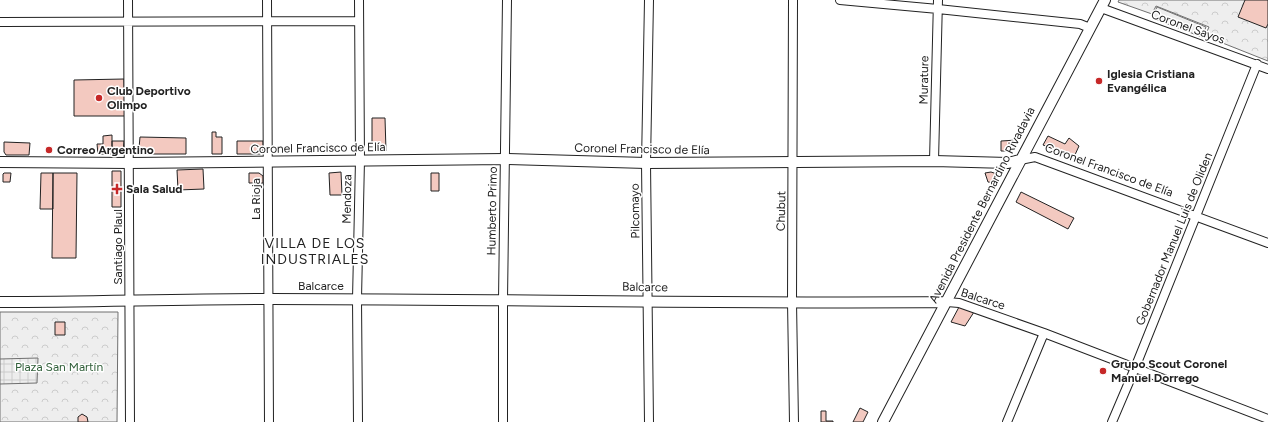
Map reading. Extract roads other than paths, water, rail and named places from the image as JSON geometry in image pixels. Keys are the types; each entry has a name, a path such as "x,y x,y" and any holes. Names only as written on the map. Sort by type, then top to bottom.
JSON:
{"street":[{"name":"Santiago Plaul","path":"128,0 130,163 130,422"},
{"name":"La Rioja","path":"267,0 269,422"},
{"name":"Mendoza","path":"358,0 360,160 357,300 358,422"},
{"name":"Humberto Primo","path":"503,422 507,0"},
{"name":"Pilcomayo","path":"649,0 646,163 649,422"},
{"name":"Chubut","path":"794,0 792,302 794,422"},
{"path":"840,0 938,4 1080,24 1090,28"},
{"name":"Murature","path":"934,161 938,4"},
{"name":"Avenida Presidente Bernardino Rivadavia","path":"883,422 948,302 1020,160 1103,4"},
{"name":"Coronel Sayos","path":"1103,4 1268,69"},
{"path":"0,22 267,20 359,21"},
{"name":"Gobernador Manuel Luis de Oliden","path":"1112,422 1197,216 1257,64"},
{"name":"Coronel Francisco de Elía","path":"0,162 130,163 505,159 646,163 934,161 1008,163 1035,156 1268,243"},
{"name":"Balcarce","path":"0,302 130,302 269,299 959,303 1044,333 1268,419"},
{"path":"1007,422 1044,333"}],"place":[{"name":"Iglesia Cristiana Evangélica","path":"1099,81"},
{"name":"Club Deportivo Olimpo","path":"99,98"},
{"name":"Correo Argentino","path":"49,150"},
{"name":"Sala Salud","path":"117,189"},
{"name":"Grupo Scout Coronel Manuel Dorrego","path":"1103,371"}],"district":[{"name":"VILLA DE LOS INDUSTRIALES","path":"315,252"}],"park label":[{"name":"Plaza San Martín","path":"59,367"}]}
